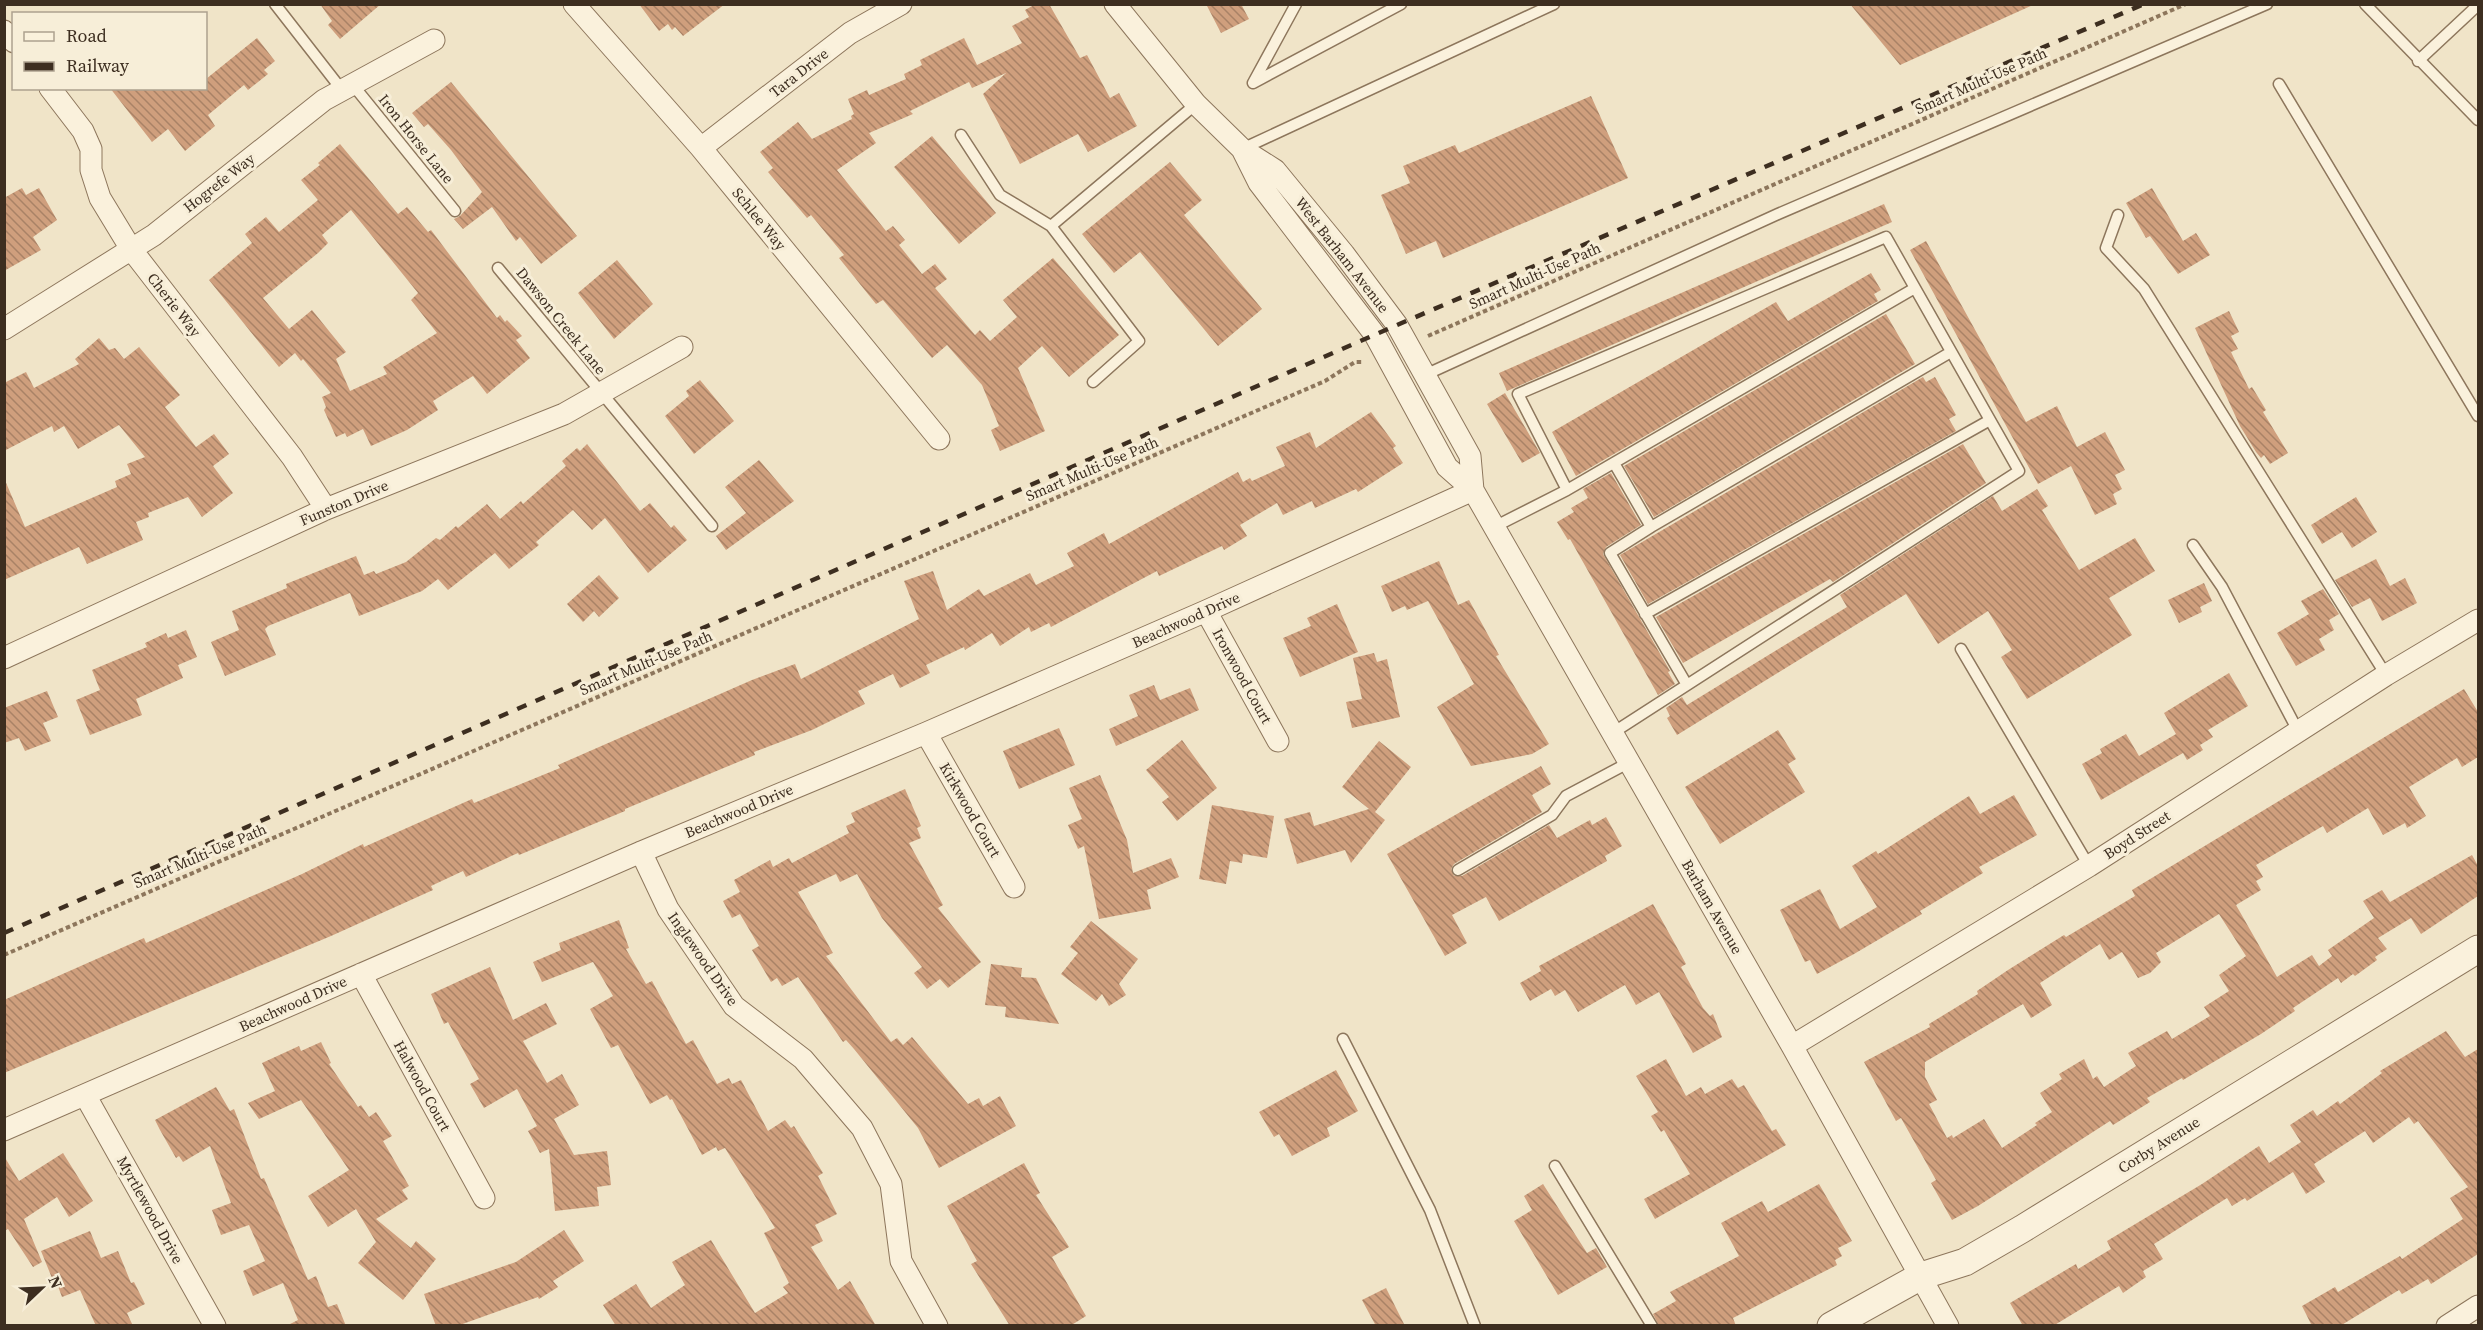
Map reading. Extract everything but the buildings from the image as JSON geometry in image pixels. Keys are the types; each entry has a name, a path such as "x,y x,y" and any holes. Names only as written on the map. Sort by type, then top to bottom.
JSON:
{"street":[{"name":"Schlee Way","path":"574,4 701,148 939,439"},
{"name":"Tara Drive","path":"701,148 850,33 901,4"},
{"name":"West Barham Avenue","path":"1114,4 1196,104 1242,149 1275,170 1344,254 1410,345 1427,374"},
{"name":"Hogrefe Way","path":"4,329 154,235 324,100 434,40"},
{"name":"Cherie Way","path":"51,90 82,131 91,149 91,170 100,198 131,249 292,457 326,509"},
{"name":"West Barham Avenue","path":"1242,149 1259,183 1329,272 1388,357 1405,387"},
{"name":"Funston Drive","path":"4,658 326,509 564,414 682,347"},
{"name":"Barham Avenue","path":"1427,374 1470,456 1473,490"},
{"name":"Barham Avenue","path":"1405,387 1447,467 1473,490 1792,1046 1948,1326"},
{"name":"Beachwood Drive","path":"4,1130 641,852 926,733 1206,611 1473,490"},
{"name":"Ironwood Court","path":"1206,611 1278,741"},
{"name":"Boyd Street","path":"1792,1046 2089,866 2386,675 2478,620"},
{"name":"Kirkwood Court","path":"926,733 1014,887"},
{"name":"Inglewood Drive","path":"641,852 668,909 734,1006 803,1059 862,1128 891,1184 901,1261 938,1326"},
{"name":"Corby Avenue","path":"1830,1326 1921,1276 1965,1262 2022,1229 2478,949"},
{"name":"Halwood Court","path":"361,974 484,1198"},
{"name":"Myrtlewood Drive","path":"85,1095 215,1326"},
{"path":"2446,1326 2478,1306"}],"lane":[{"name":"Iron Horse Lane","path":"274,4 455,212"},
{"path":"1296,4 1253,83 1382,9 1401,4"},
{"path":"1242,149 1554,4"},
{"path":"1427,374 1778,214 2266,4"},
{"path":"2365,4 2418,61 2478,120"},
{"path":"2418,61 2478,5"},
{"path":"2279,84 2478,416"},
{"path":"1051,226 1196,104"},
{"path":"961,135 1000,195 1051,226 1139,341 1093,382"},
{"path":"2118,215 2106,248 2144,289 2386,675"},
{"path":"1567,490 1518,394 1886,237 2019,471 1611,734"},
{"name":"Dawson Creek Lane","path":"498,268 712,526"},
{"path":"1494,527 1567,490 1916,288"},
{"path":"1687,685 1610,554 1651,527 1951,352"},
{"path":"1645,614 1990,420"},
{"path":"1614,463 1651,527"},
{"path":"2193,545 2222,586 2298,731"},
{"path":"1961,649 2089,866"},
{"path":"1458,870 1552,815 1566,796 1628,763"},
{"path":"1343,1039 1425,1200 1475,1326"},
{"path":"1555,1166 1652,1326"}],"path":[{"name":"Smart Multi-Use Path","path":"1410,345 2186,4"},
{"name":"Smart Multi-Use Path","path":"4,955 1325,381 1355,362 1377,362 1388,357"}],"railway":[{"path":"4,933 1397,325 2144,4"}]}
